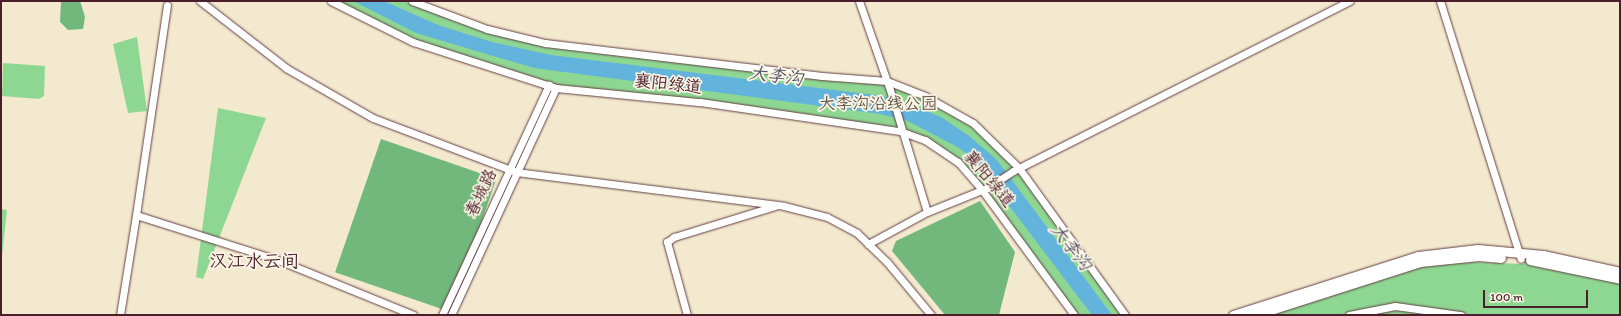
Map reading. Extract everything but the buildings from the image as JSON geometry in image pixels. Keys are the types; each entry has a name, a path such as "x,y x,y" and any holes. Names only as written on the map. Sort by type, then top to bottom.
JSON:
{"main road":[{"path":"1233,315 1418,256 1478,249 1521,256 1620,279"},
{"path":"1255,315 1420,262 1479,256 1543,255 1620,272"}],"street":[{"path":"200,1 286,68 373,118 516,172 779,205 827,217 857,234 868,244 887,262 931,315"},
{"name":"襄阳绿道","path":"331,1 413,42 556,88 700,102 900,131 925,140 958,162 984,189 1074,315"},
{"name":"襄阳绿道","path":"412,1 487,29 545,43 822,76 887,81 925,96 973,123 1019,168 1125,315"},
{"path":"859,1 887,81 900,131 927,212"},
{"path":"868,244 927,212 984,189 1019,168 1349,1"},
{"path":"1440,1 1521,256"},
{"path":"120,315 167,5"},
{"name":"春城路","path":"442,315 549,85"},
{"name":"春城路","path":"451,315 556,88"},
{"path":"687,315 667,242 674,237 779,205"},
{"path":"136,215 281,261 413,315"},
{"path":"1349,315 1395,306 1460,315"}],"green space":[{"path":"61,1 80,1 85,17 83,29 68,30 60,22"},
{"name":"大李沟沿线公园","path":"331,1 412,1 487,29 545,43 887,81 973,123 1019,168 1125,315 1074,315 958,162 900,131 700,102 563,89 413,42"},
{"path":"137,37 147,111 128,113 113,44"},
{"path":"3,63 45,66 44,96 39,99 2,96"},
{"path":"218,108 266,118 203,279 196,277"},
{"path":"381,139 496,179 450,312 335,272"},
{"path":"980,201 1015,252 999,315 945,315 892,251 896,241"},
{"path":"1,209 7,210 1,266"},
{"path":"1530,257 1620,275 1620,315 1241,315 1419,260 1523,264"}],"water":[{"path":"353,1 384,1 438,25 492,42 551,55 883,96 941,117 969,136 997,160 1112,315 1092,315 976,162 959,148 908,121 880,114 534,68 416,33"}],"district":[{"name":"汉江水云间","path":"254,261"}],"water label":[{"name":"大李沟","path":"776,76"},
{"name":"大李沟","path":"1071,247"}]}
